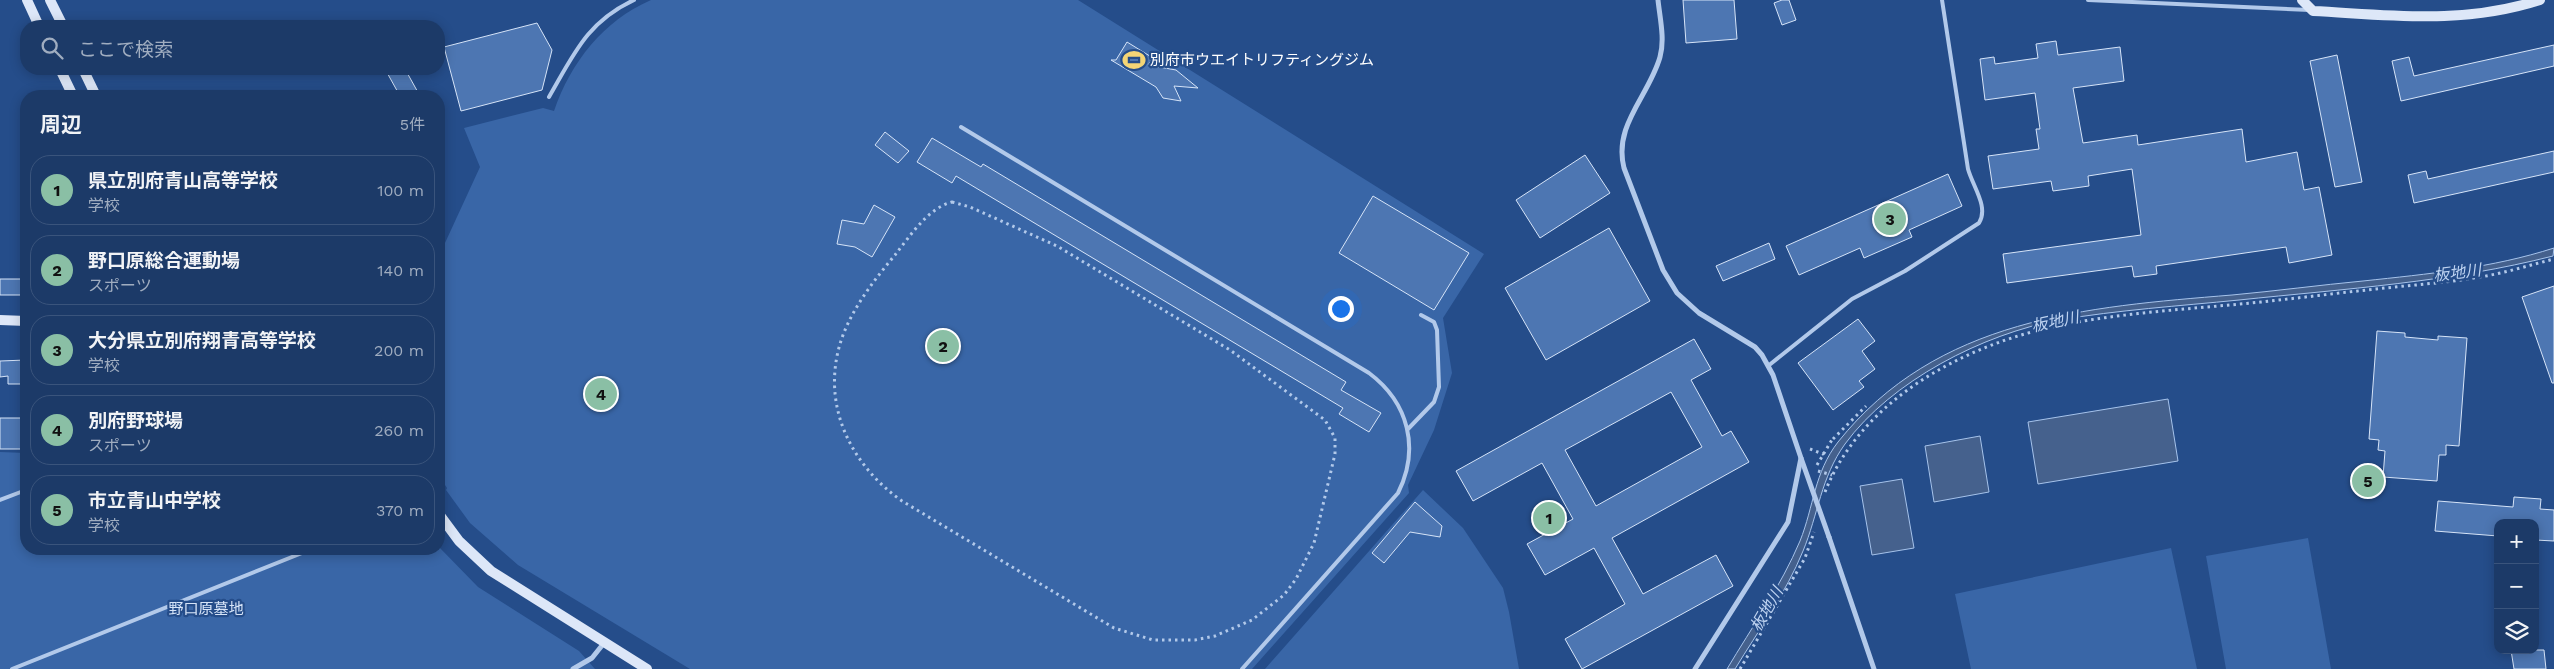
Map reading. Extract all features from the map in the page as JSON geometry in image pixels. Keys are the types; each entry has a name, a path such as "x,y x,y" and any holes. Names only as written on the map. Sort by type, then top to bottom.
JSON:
{"street":[{"path":"27,0 36,20"},
{"path":"50,0 59,20"},
{"path":"1658,0 1662,38 1660,55 1624,131 1622,155 1624,168 1663,270 1676,293 1699,313 1755,348 1768,366 1874,669"},
{"path":"2302,0 2312,10 2448,17 2480,14 2540,0"},
{"path":"63,75 70,90"},
{"path":"86,75 93,90"},
{"path":"0,320 20,321"},
{"path":"1695,669 1788,522 1801,458"},
{"path":"445,522 460,541 491,571 647,669"},
{"path":"573,669 592,658 604,643"}],"lane":[{"path":"549,97 578,48 593,27 618,7 634,0"},
{"path":"1768,366 1852,299 1905,271 1979,224 1983,218 1983,206 1974,189 1968,169 1942,0"},
{"path":"2088,0 2312,10"},
{"path":"961,127 1369,373 1385,386 1398,403 1408,429 1410,455 1404,481 1398,493 1242,669"},
{"path":"1408,429 1434,402 1438,388 1437,330 1434,322 1421,315"},
{"path":"0,500 20,492"},
{"path":"12,669 297,555"}],"path":[{"path":"962,203 1057,246 1230,350 1330,425 1336,446 1314,543 1296,579 1269,608 1234,630 1195,640 1174,642 1133,635 1096,618 902,501 888,491 864,466 846,436 840,420 835,386 838,352 850,319 875,280 931,214 943,204 962,203"},
{"path":"1823,499 1832,475 1852,444 1875,417 1915,385 1977,352 2028,333 2058,326 2164,311 2481,278 2554,258"},
{"path":"1813,450 1823,454 1833,438 1866,406"},
{"path":"1815,470 1832,475"},
{"path":"1740,669 1804,558 1816,524"}],"green space":[{"path":"651,0 1078,0 1484,254 1443,318 1452,373 1434,430 1408,485 1409,493 1252,669 690,669 518,565 470,523 446,490 445,485 445,243 480,167 464,128 543,108 554,111 570,76 591,45 618,19"},
{"name":"野口原墓地","path":"0,452 20,453 20,555 445,555 445,553 478,587 579,651 595,669 0,669"},
{"path":"1423,490 1463,528 1503,588 1519,669 1265,669"},
{"path":"2308,538 2331,669 2226,669 2206,556"},
{"path":"2171,548 2197,669 1971,669 1955,594"}],"water":[{"name":"板地川","path":"2554,248 2553,256 2515,265 2437,278 2358,288 2126,311 2059,320 2000,336 1970,349 1913,381 1887,400 1864,421 1845,444 1830,470 1796,567 1735,669 1727,669 1775,590 1792,558 1805,528 1819,478 1838,442 1877,401 1921,368 1968,344 2017,327 2069,314 2123,306 2436,273 2507,261"},
{"path":"2168,399 2178,461 2038,484 2028,422"},
{"path":"1980,436 1989,492 1934,502 1925,446"},
{"path":"1902,479 1914,548 1872,555 1860,486"}],"building":[{"path":"1683,0 1734,0 1737,39 1686,43"},
{"path":"1789,0 1796,20 1782,25 1774,3"},
{"path":"537,23 552,50 542,90 461,111 445,47"},
{"path":"2056,41 2058,55 2120,47 2124,81 2073,88 2083,143 2137,135 2138,145 2242,129 2246,162 2297,152 2304,190 2319,187 2332,255 2289,263 2286,247 2156,266 2157,274 2134,277 2132,266 2007,283 2003,254 2141,235 2132,169 2088,176 2089,186 2053,191 2051,181 1993,189 1988,156 2039,149 2036,129 2040,129 2035,93 1985,100 1980,59 1994,57 1995,64 2038,58 2036,44"},
{"path":"1127,42 1153,58 1148,65 1176,70 1198,88 1174,86 1181,101 1163,98 1156,87 1111,60 1116,60"},
{"path":"2554,45 2554,66 2401,101 2392,61 2409,57 2414,76"},
{"path":"2337,55 2362,182 2335,187 2310,61"},
{"path":"388,75 408,75 417,90 397,90"},
{"path":"885,132 909,151 898,163 875,145"},
{"path":"932,138 981,167 983,164 1346,382 1341,390 1381,413 1369,432 1339,414 1343,408 956,176 952,183 917,162"},
{"path":"2554,151 2554,172 2414,203 2408,175 2426,171 2428,179"},
{"path":"1585,155 1610,193 1540,238 1516,200"},
{"path":"1948,174 1962,206 1909,230 1912,237 1864,258 1860,248 1799,275 1786,246"},
{"path":"1373,196 1469,253 1434,310 1339,253"},
{"path":"874,205 895,217 872,257 855,247 837,244 842,220 864,224"},
{"path":"1609,228 1650,301 1546,360 1505,288"},
{"path":"1769,243 1775,259 1723,281 1716,266"},
{"path":"0,279 20,279 20,295 0,295"},
{"path":"2554,286 2554,383 2552,383 2522,297"},
{"path":"1858,319 1875,341 1862,351 1875,369 1859,381 1864,387 1833,410 1798,363"},
{"path":"2377,331 2405,333 2405,337 2438,340 2438,336 2467,338 2459,446 2446,445 2446,455 2439,455 2437,481 2383,477 2385,451 2378,450 2379,440 2369,439"},
{"path":"1694,339 1711,369 1691,380 1722,436 1731,431 1749,462 1612,538 1643,594 1716,555 1733,586 1582,669 1565,639 1625,604 1594,548 1545,575 1527,544 1573,519 1542,463 1473,501 1456,471","holes":["1671,392 1702,447 1596,506 1565,450"]},
{"path":"20,360 20,384 8,384 8,376 0,377 0,361"},
{"path":"0,418 20,418 20,449 0,449"},
{"path":"2514,497 2541,499 2540,509 2554,510 2554,541 2539,540 2539,519 2494,519 2494,536 2435,531 2438,501 2513,507"},
{"path":"1415,502 1442,526 1440,537 1410,532 1384,563 1372,553"},
{"path":"2539,650 2544,650 2546,669 2514,669 2512,654 2539,654"}],"place":[{"name":"別府市ウエイトリフティングジム","path":"1134,60"},
{"name":"大分県立別府翔青高等学校","path":"1890,219"},
{"name":"野口原総合運動場","path":"943,346"},
{"name":"別府野球場","path":"601,394"},
{"name":"市立青山中学校","path":"2368,481"},
{"name":"県立別府青山高等学校","path":"1549,518"}]}
